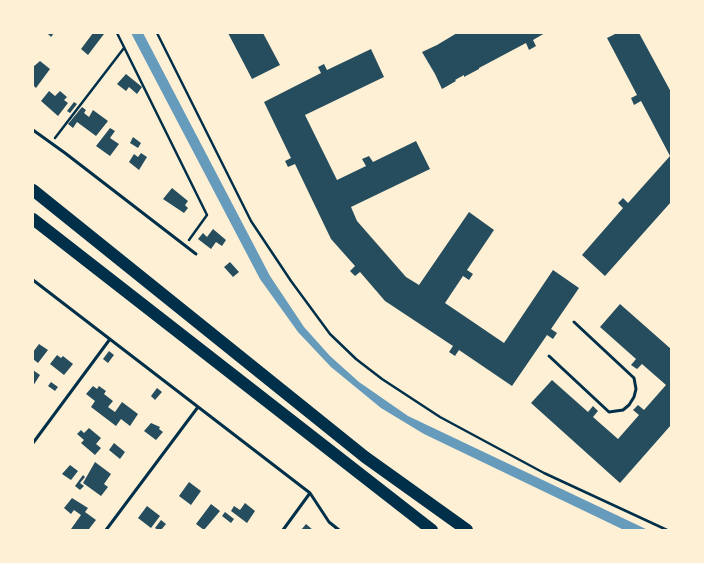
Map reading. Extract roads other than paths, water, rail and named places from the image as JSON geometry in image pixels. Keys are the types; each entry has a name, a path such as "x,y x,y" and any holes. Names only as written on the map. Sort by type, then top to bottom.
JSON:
{"highway":[{"path":"33,190 365,457 467,530"},
{"path":"33,219 432,530"}],"lane":[{"path":"33,130 196,254"},
{"path":"33,280 310,493 329,522 339,530"},
{"path":"550,356 609,412 624,410 629,405 634,397 636,389 634,378 574,322"},
{"path":"33,443 110,339"},
{"path":"106,530 198,406"},
{"path":"284,530 310,493"}],"water":[{"path":"131,33 143,33 270,276 304,327 330,356 359,382 408,416 648,530 624,530 424,434 381,408 331,367 298,332 260,279"}]}
